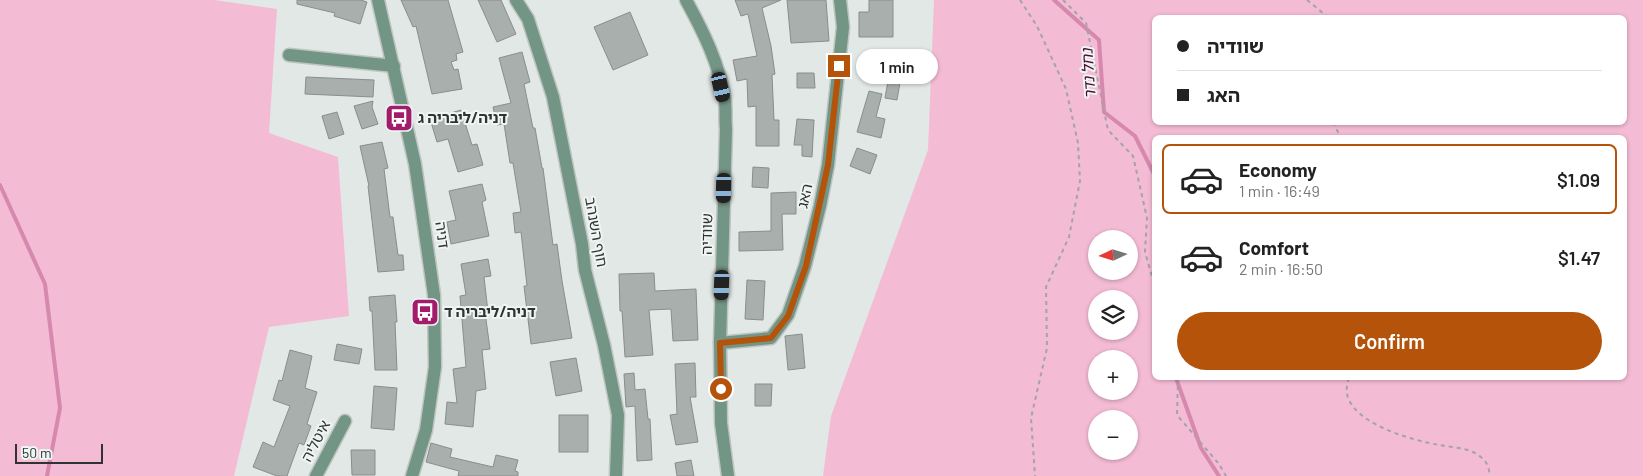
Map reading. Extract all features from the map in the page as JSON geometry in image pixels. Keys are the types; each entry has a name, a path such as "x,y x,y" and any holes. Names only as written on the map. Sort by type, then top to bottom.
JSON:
{"street":[{"name":"דניה","path":"378,0 415,164 434,294 436,367 426,430 412,476"},
{"name":"חוף השנהב","path":"516,0 528,19 553,97 586,270 618,415 616,476"},
{"name":"שוודיה","path":"686,0 704,33 718,72 725,101 726,129 720,343 721,423 728,476"},
{"name":"האג","path":"720,343 771,338 788,316 806,266 828,165 843,27 840,0"},
{"path":"289,55 394,66"},
{"name":"איטליה","path":"316,476 345,421"}],"path":[{"path":"1020,0 1037,26 1066,89 1078,143 1080,182 1069,237 1046,287 1046,348 1031,418 1035,476"},
{"path":"1063,0 1086,23 1108,130 1133,156 1148,218 1145,252 1152,276"},
{"path":"1307,0 1326,15"},
{"path":"1178,380 1177,415 1219,464 1226,476"},
{"path":"1348,380 1346,390 1348,400 1358,414 1381,428 1439,445 1467,450 1482,458 1487,464 1490,476"}],"shaded area":[{"path":"0,0 214,0 277,9 269,133 338,157 349,316 269,327 234,476 0,476"},
{"path":"934,0 1643,0 1643,476 823,476 831,416 928,150"}],"building":[{"path":"297,0 361,0 367,2 360,24 334,16 335,13 297,4"},
{"path":"401,0 448,0 463,52 456,54 457,60 451,62 454,70 458,69 462,89 432,94 416,26 413,27"},
{"path":"478,0 501,0 516,34 497,42"},
{"path":"735,0 781,0 762,8 775,74 772,75 774,120 779,120 779,146 756,146 756,106 748,107 747,79 737,81 733,60 757,56 748,14 741,16"},
{"path":"787,0 826,0 829,41 791,43"},
{"path":"869,0 893,0 893,37 859,37 859,12 869,12"},
{"path":"630,12 648,55 613,70 594,27"},
{"path":"522,52 530,82 524,84 543,168 553,245 557,244 572,338 531,344 524,286 527,286 521,232 515,233 513,213 521,212 513,163 510,163 504,124 497,125 493,107 511,103 499,58"},
{"path":"878,59 908,65 906,78 901,77 897,100 885,98 889,75 875,72"},
{"path":"797,73 814,73 815,88 797,88"},
{"path":"306,77 374,80 373,97 305,94"},
{"path":"869,91 882,94 876,117 885,119 881,138 857,132"},
{"path":"373,101 372,107 378,124 362,129 354,106"},
{"path":"461,110 472,145 477,144 483,165 458,172 448,139 437,142 430,119"},
{"path":"337,112 344,134 329,139 322,116"},
{"path":"797,119 814,120 812,157 802,156 802,145 794,145"},
{"path":"382,142 388,168 384,169 390,217 393,217 398,255 403,255 404,270 378,272 369,186 360,146"},
{"path":"857,148 877,155 870,174 850,166"},
{"path":"753,167 769,168 768,188 752,187"},
{"path":"482,184 486,200 482,202 489,236 451,244 447,222 456,220 449,191"},
{"path":"796,192 796,214 782,214 783,250 739,251 739,232 771,231 771,193"},
{"path":"488,259 491,276 484,277 488,312 485,312 490,349 482,350 486,389 476,391 473,427 445,424 447,402 457,403 453,369 466,367 460,296 466,295 461,264"},
{"path":"654,273 655,291 696,289 698,340 673,341 671,309 649,310 653,355 625,357 622,311 620,311 619,274"},
{"path":"747,280 765,281 763,320 745,319"},
{"path":"395,295 397,370 375,370 372,311 370,311 369,297"},
{"path":"802,334 805,368 788,370 785,336"},
{"path":"337,344 362,349 359,364 334,360"},
{"path":"290,350 312,356 305,388 317,392 307,424 311,426 304,445 299,443 287,476 277,476 253,467 263,442 274,447 290,406 273,400 279,380 282,381"},
{"path":"576,358 582,391 556,396 550,362"},
{"path":"695,363 696,397 690,397 698,442 676,445 670,415 677,414 675,364"},
{"path":"634,373 635,390 645,389 648,419 650,419 652,460 637,461 635,406 626,407 624,374"},
{"path":"755,384 772,384 771,406 755,406"},
{"path":"374,386 397,388 394,430 371,428"},
{"path":"559,415 588,415 588,452 559,452"},
{"path":"431,443 452,449 450,457 493,467 496,455 518,460 515,471 518,472 518,476 458,476 459,471 426,462"},
{"path":"351,450 375,450 375,475 352,475"},
{"path":"691,460 694,476 677,476 675,463"}],"waterway":[{"name":"נחל נדר","path":"1054,0 1099,40 1104,112 1135,136 1152,170"},
{"path":"0,185 45,284 60,408 47,476"},
{"name":"נחל נדר","path":"1177,380 1201,448 1219,476"}],"place":[{"name":"דניה/ליבריה ג","path":"399,118"},
{"name":"דניה/ליבריה ד","path":"425,312"}],"route":[{"path":"721,389 720,343 771,338 788,316 806,266 820,206 828,165 839,66"}]}
